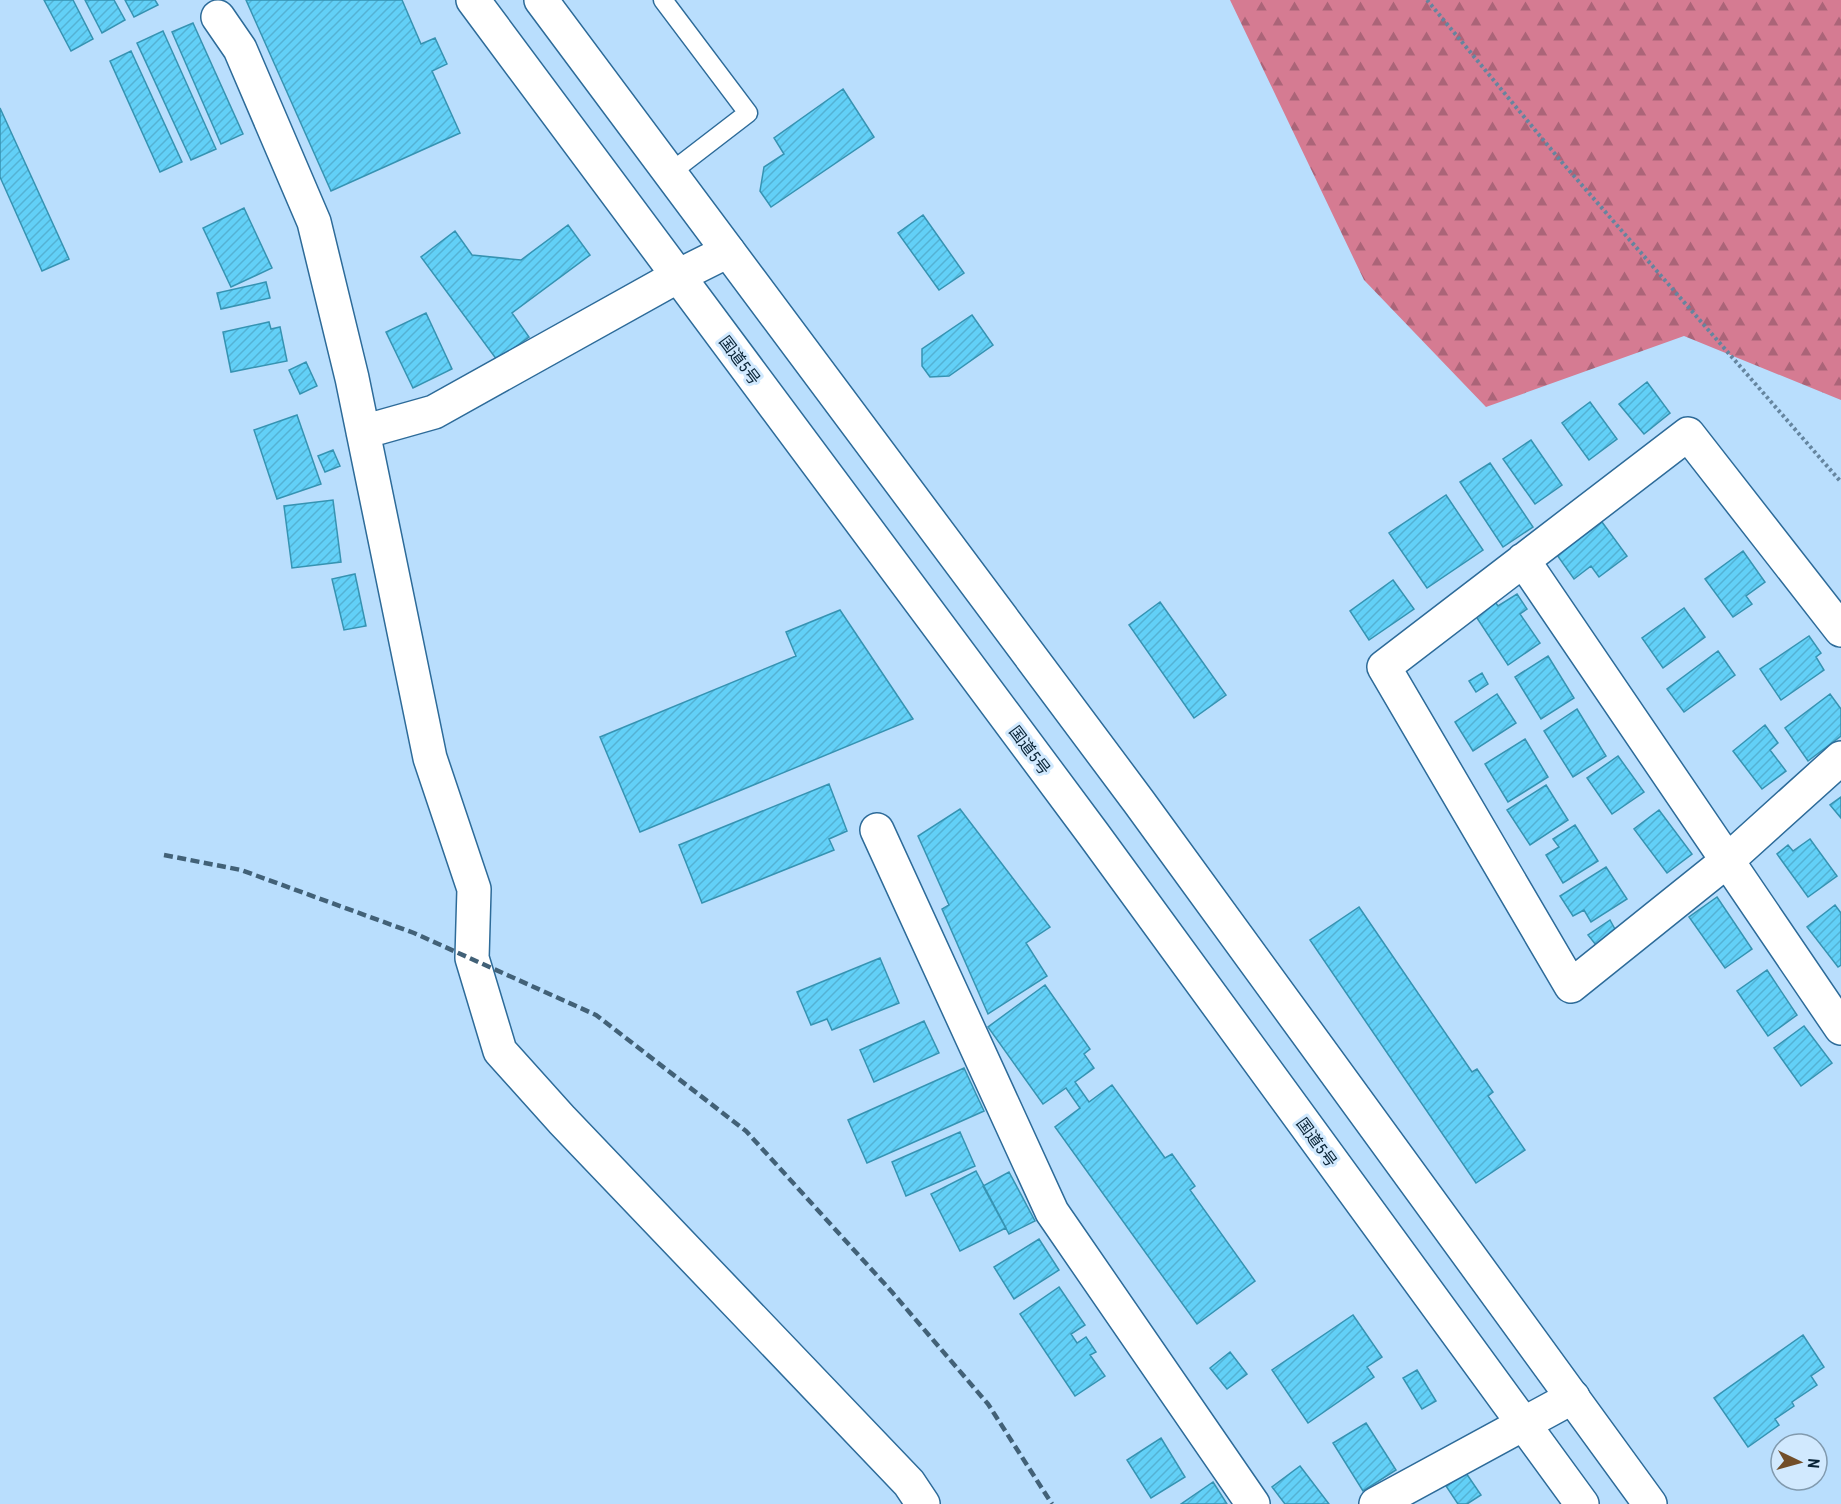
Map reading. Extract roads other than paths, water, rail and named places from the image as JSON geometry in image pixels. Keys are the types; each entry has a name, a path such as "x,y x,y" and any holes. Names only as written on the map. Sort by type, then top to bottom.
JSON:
{"main road":[{"name":"国道5号","path":"473,0 1101,845 1582,1504"},
{"path":"541,0 1166,839 1650,1504"},
{"path":"218,18 240,49 314,222 352,378 430,758 474,889 472,958 500,1051 562,1120 909,1483 923,1504"},
{"path":"363,432 434,412 678,276 728,251"},
{"path":"1841,630 1688,434 1384,667 1571,986 1728,860 1841,758"},
{"path":"1523,560 1841,1028"},
{"path":"877,830 1052,1212 1253,1504"},
{"path":"1376,1504 1573,1397"}],"lane":[{"path":"663,0 748,113 670,173"}],"railway":[{"path":"164,855 241,870 414,933 596,1015 746,1131 892,1292 988,1404 1052,1504"}]}
